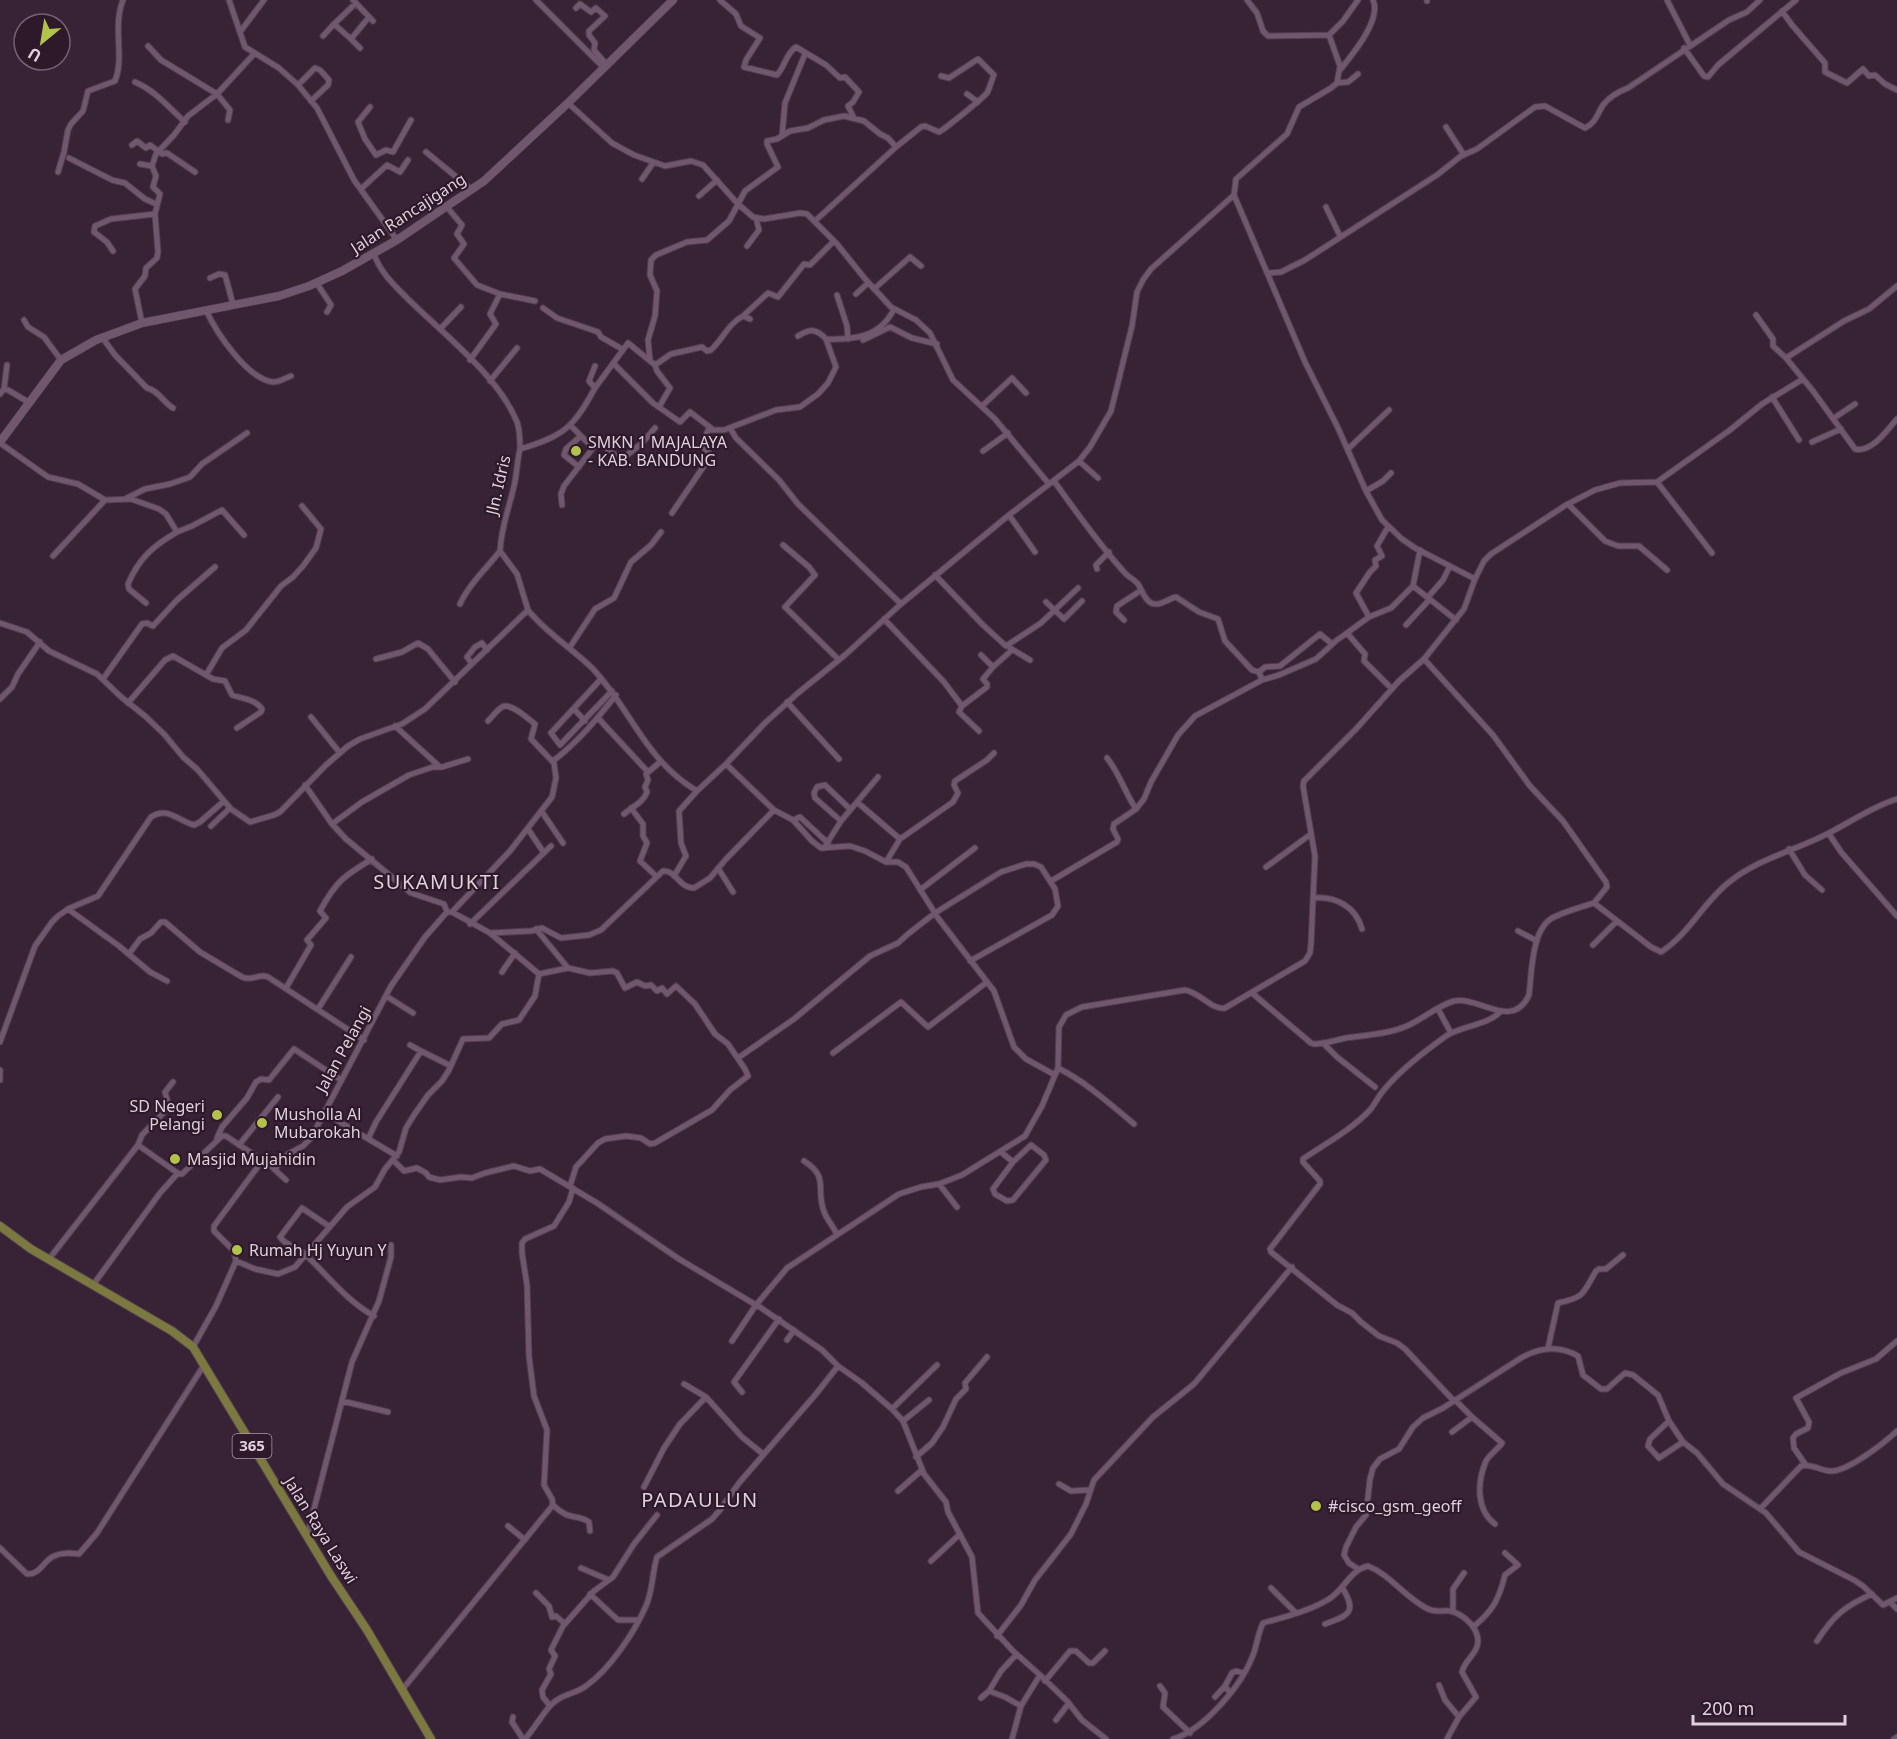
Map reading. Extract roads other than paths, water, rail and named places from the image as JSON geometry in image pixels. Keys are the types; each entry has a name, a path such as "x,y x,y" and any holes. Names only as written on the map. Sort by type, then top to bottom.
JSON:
{"main road":[{"name":"Jalan Rancajigang","path":"0,443 61,360 102,337 142,323 279,296 316,282 398,240 471,189 514,154 673,0"},
{"name":"Jalan Raya Laswi","path":"0,1226 31,1249 172,1331 193,1347 307,1536 367,1630 431,1739"}],"street":[{"path":"58,172 70,124 83,111 88,91 115,81 119,57 117,25 123,0"},
{"path":"229,0 244,47 279,68 298,85 317,108 361,189 398,240"},
{"path":"240,32 264,0"},
{"path":"536,0 605,67"},
{"path":"720,0 736,14 741,26 760,38 746,60 745,67 777,75 793,48 796,47 826,65 840,78 845,77 857,89 859,92 848,106 854,118"},
{"path":"1247,0 1268,36 1329,35 1359,0"},
{"path":"1340,70 1369,31 1375,8 1373,0"},
{"path":"1667,0 1687,46 1704,76 1708,77 1718,65 1793,1"},
{"path":"1269,273 1281,272 1304,261 1464,155 1477,149 1535,107 1541,105 1585,128 1588,127 1609,99 1731,18 1746,12 1760,0"},
{"path":"323,36 355,2 371,19 351,39"},
{"path":"576,8 580,4 591,12 596,8 605,16 590,31 589,35 595,43 594,50 605,67"},
{"path":"1782,11 1826,63 1825,72 1828,76 1847,83 1863,69 1869,76 1875,75 1885,84 1897,90"},
{"path":"334,24 360,48"},
{"path":"1329,35 1338,58 1340,70 1337,83"},
{"path":"148,46 161,60 217,94 230,110 228,120"},
{"path":"142,323 135,289 145,276 146,268 158,255 155,214 160,194 153,187 156,176 152,166 153,158 190,114 217,94 254,54"},
{"path":"782,136 785,103 805,54"},
{"path":"815,222 922,126 934,132 943,130 978,102 986,93 994,75 979,60 949,78 941,76"},
{"path":"298,85 315,68 329,80 328,85 311,101"},
{"path":"1358,74 1348,82 1337,83 1299,107 1287,134 1236,179 1234,195 1305,362 1366,491 1388,527 1420,550 1475,579"},
{"path":"135,82 158,95 185,122"},
{"path":"967,93 978,102"},
{"path":"568,103 612,143 624,150 665,166 684,162 702,164 749,215 756,218 807,214 894,309 921,324 933,336 953,380 1008,433 1124,572 1139,586 1140,591 1153,604 1176,597 1198,612 1218,619 1225,641 1252,670 1259,672"},
{"path":"370,107 358,124 371,149 387,165 400,172 408,160"},
{"path":"650,360 648,340 655,316 657,291 651,277 651,260 658,254 687,242 707,240 728,223 745,191 778,167 766,142 787,132 808,128 828,119 844,116 864,121 888,138 896,147"},
{"path":"377,155 386,150 393,152 411,120"},
{"path":"1446,127 1464,155"},
{"path":"132,145 137,141 146,148 150,145 195,171"},
{"path":"426,152 471,189"},
{"path":"69,158 112,180 125,183 145,200 156,204"},
{"path":"642,179 653,163"},
{"path":"140,164 152,166"},
{"path":"361,189 387,165"},
{"path":"699,195 717,180"},
{"path":"674,876 686,856 681,843 679,811 697,791 788,702 901,604 1008,515 1079,460 1099,432 1112,408 1132,326 1137,292 1143,280 1151,269 1234,195"},
{"path":"446,207 462,225 457,234 464,244 454,258 477,285 500,294 535,301"},
{"path":"1326,207 1341,236"},
{"path":"113,251 107,242 94,232 95,226 111,219 155,214"},
{"path":"747,246 759,230 756,218"},
{"path":"655,364 671,354 695,347 711,350 726,330 768,293 778,297 804,264 810,264 834,241"},
{"path":"374,254 380,268 392,284 470,360 508,405 520,431 520,449"},
{"path":"874,289 910,257 921,266"},
{"path":"210,278 219,274 225,275 234,304"},
{"path":"316,282 331,304 327,312"},
{"path":"856,294 868,283"},
{"path":"1786,358 1844,321 1869,309 1897,286"},
{"path":"470,360 496,324 489,314 500,294"},
{"path":"837,295 847,326 848,339"},
{"path":"440,329 461,307"},
{"path":"543,308 557,318 598,332 601,338 622,349 629,343 655,364 657,371 670,389 659,407"},
{"path":"826,339 848,339 875,331 887,323 894,309"},
{"path":"206,310 218,334 231,351 254,373 275,382 291,376"},
{"path":"1756,315 1773,339 1773,346 1803,379 1856,449 1862,450 1869,447 1897,419"},
{"path":"743,316 750,319"},
{"path":"24,320 28,327 44,337 61,360"},
{"path":"863,340 890,327 912,338 937,344"},
{"path":"613,363 659,407 680,422 691,412 711,428 721,431 776,410 800,407 812,400 828,383 835,368 826,339 820,332 814,330 806,331 798,336"},
{"path":"102,337 115,355 147,388 154,390 165,403 173,408"},
{"path":"490,381 517,348"},
{"name":"Jln. Idris","path":"500,551 502,527 514,485 520,449 555,437 571,426 622,349"},
{"path":"7,365 2,392 30,403"},
{"path":"595,366 589,381 595,388"},
{"path":"982,406 1012,378 1026,393"},
{"path":"732,1341 756,1305 787,1268 899,1194 939,1184 962,1175 1017,1142 1029,1132 1057,1072 1059,1027 1066,1015 1082,1007 1185,990 1194,992 1221,1009 1301,964 1308,957 1311,944 1315,856 1304,781 1406,674 1425,659 1456,620 1471,595 1475,579 1484,561 1491,554 1568,504 1607,485 1657,482 1772,397 1803,379"},
{"path":"1772,397 1799,440"},
{"path":"1834,418 1855,404"},
{"path":"1348,449 1389,410"},
{"path":"571,426 593,448"},
{"path":"562,505 562,490 599,442 621,460 642,443 655,428"},
{"path":"672,513 710,457 710,454 702,448 702,444 707,431 711,428"},
{"path":"730,428 736,438 779,480 798,504 901,604"},
{"path":"1812,442 1841,429"},
{"path":"0,443 48,477 78,484 105,500 127,498 145,489 190,477 202,465 247,433"},
{"path":"983,451 1008,433"},
{"path":"579,467 566,457 564,452 581,436"},
{"path":"1079,460 1098,477"},
{"path":"1366,491 1383,481 1391,473"},
{"path":"1657,482 1712,553"},
{"path":"127,498 162,510 177,532"},
{"path":"53,556 105,500"},
{"path":"1568,504 1605,541 1618,546 1639,546 1667,570"},
{"path":"206,675 222,648 246,630 281,586 295,575 316,548 321,529 302,506"},
{"path":"146,603 129,589 128,582 146,554 159,543 222,510 244,535"},
{"path":"1008,515 1035,552"},
{"path":"1369,617 1356,593 1376,566 1375,561 1382,556 1377,546 1388,527"},
{"path":"570,647 595,609 614,598 631,562 662,532"},
{"path":"783,545 815,575 784,607 839,660"},
{"path":"1051,882 1117,842 1118,839 1113,829 1114,824 1136,809 1144,799 1178,735 1195,716 1262,680 1316,659 1332,644 1369,617 1391,608 1413,586 1420,550"},
{"path":"460,604 467,589 500,551 517,574 528,610 540,624 570,647 614,693 660,762 697,791"},
{"path":"1097,569 1096,566 1109,552"},
{"path":"1406,625 1444,578 1450,566"},
{"path":"103,679 142,624 147,623 153,626 177,600 215,567"},
{"path":"935,575 1006,646 1030,660"},
{"path":"1413,586 1456,620"},
{"path":"1006,646 1041,622 1078,588"},
{"path":"1124,620 1116,612 1118,606 1140,591"},
{"path":"1046,602 1064,620 1082,602"},
{"path":"0,623 27,632 49,651 88,668 103,679 164,734 230,808 250,822 280,812 340,753 360,739 395,726 425,709 528,610"},
{"path":"884,620 944,682 962,706"},
{"path":"1347,633 1365,654 1364,661 1392,689"},
{"path":"1259,672 1265,667 1280,666 1320,634 1332,644"},
{"path":"0,699 12,687 40,642"},
{"path":"376,658 402,652 418,643 428,649 455,682"},
{"path":"472,664 467,657 475,647 482,643 487,650"},
{"path":"980,731 959,712 962,706 987,687 984,680 993,667 1012,650"},
{"path":"981,655 993,667"},
{"path":"128,703 169,657 176,657 215,680 225,681 232,694 250,700 262,709 237,728"},
{"path":"1252,993 1311,1043 1391,1032 1454,1002 1461,1001 1500,1012 1511,1011 1521,1007 1529,995 1539,932 1549,921 1594,903 1607,887 1606,882 1563,821 1530,786 1493,735 1425,659"},
{"path":"1259,672 1262,680"},
{"path":"601,679 550,734 560,745 614,693"},
{"path":"488,721 501,708 506,706 512,708 535,724 531,739 554,761 598,718 614,693"},
{"path":"788,702 839,759"},
{"path":"574,709 585,721"},
{"path":"311,717 340,753"},
{"path":"598,718 648,772"},
{"path":"395,726 440,767"},
{"path":"886,861 900,839 953,802 958,790 954,785 955,781 994,753"},
{"path":"1107,758 1116,770 1136,809"},
{"path":"332,824 362,802 409,775 468,759"},
{"name":"Jalan Pelangi","path":"274,1169 277,1169 288,1154 309,1141 386,996 410,957 542,812 555,788 554,761"},
{"path":"624,814 637,806 647,794 646,776 660,762"},
{"path":"726,764 774,810 793,820 812,841 826,846 850,846 886,861 898,862 906,867 935,913 994,991 1014,1047 1026,1059 1057,1072 1069,1074 1134,1124"},
{"path":"826,846 850,809 878,777"},
{"path":"305,785 332,824 405,889 416,896 444,904 449,912 490,933 539,974"},
{"path":"841,821 815,798 813,793 817,787 825,785 850,809"},
{"path":"1594,903 1651,947 1661,952 1692,925 1730,881 1751,867 1829,834 1858,816 1897,799"},
{"path":"0,1042 35,946 52,922 68,909 98,896 151,817 165,812 194,825 224,801"},
{"path":"857,802 900,839"},
{"path":"211,826 230,808"},
{"path":"631,808 643,824 643,836 647,843 640,861 656,876"},
{"path":"490,933 543,929 561,938 596,933 608,925 656,876 666,870 684,887 694,888 710,878 774,810"},
{"path":"542,812 562,843"},
{"path":"793,820 800,817 826,846"},
{"path":"528,829 544,853"},
{"path":"1266,867 1311,834"},
{"path":"1829,834 1841,852 1897,916"},
{"path":"470,924 551,846"},
{"path":"920,890 975,848"},
{"path":"1789,849 1806,875 1822,890"},
{"path":"286,988 311,945 307,940 326,918 320,910 336,883 348,872 372,859"},
{"path":"738,1058 794,1019 870,956 898,943 935,913 1001,872 1026,864 1041,867 1055,890 1058,906 1052,915 970,961"},
{"path":"718,868 733,892"},
{"path":"1314,898 1332,899 1343,904 1357,915 1362,929"},
{"path":"68,909 150,972 167,981"},
{"path":"129,954 140,939 151,933 163,921 201,952 246,979 265,975 364,1040"},
{"path":"1593,945 1617,921"},
{"path":"536,929 568,968"},
{"path":"1518,931 1537,941"},
{"path":"502,972 515,953"},
{"path":"318,1009 351,957"},
{"path":"539,974 568,968 590,973 615,971 625,988 637,982 645,986 651,985 657,991 662,988 667,994 676,986 695,1004 711,1029 728,1044 748,1076 730,1090 712,1110 653,1144 641,1138 626,1136 605,1139 598,1143 576,1167 568,1202 554,1226 525,1239 522,1248 527,1285 529,1356 534,1396 547,1430 544,1485 553,1505 564,1514 578,1516 589,1522 590,1531"},
{"path":"236,1261 255,1269 278,1274 295,1267 347,1207 373,1190 395,1158 410,1120 428,1095 442,1081 463,1039 489,1038 502,1024 519,1020 535,996 539,974"},
{"path":"833,1053 901,1002 928,1027 987,982"},
{"path":"386,996 413,1013"},
{"path":"1438,1009 1451,1033"},
{"path":"1495,1524 1487,1517 1481,1505 1480,1487 1486,1461 1502,1443 1454,1400 1405,1349 1379,1336 1270,1249 1320,1184 1303,1159 1353,1125 1371,1109 1384,1090 1412,1062 1451,1033 1492,1018 1500,1012"},
{"path":"1323,1043 1336,1057 1375,1087"},
{"path":"410,1045 451,1066"},
{"path":"217,1139 222,1127 249,1096 256,1082 261,1079 269,1080 294,1049 341,1080"},
{"path":"368,1139 376,1122 421,1051"},
{"path":"0,1070 0,1080"},
{"path":"49,1259 138,1145 142,1135 169,1107 165,1092 173,1082"},
{"path":"239,1144 278,1097"},
{"path":"323,1112 395,1158 404,1171 417,1168 426,1173 429,1178 440,1180 472,1178 514,1166 530,1171 540,1168 679,1259 779,1319 822,1350 903,1421 922,1470 946,1503 974,1564 975,1601 978,1613 997,1636 1069,1703 1082,1720 1106,1739"},
{"path":"138,1145 182,1174 217,1139 224,1136 239,1144 286,1180"},
{"path":"1031,1145 1044,1155 1046,1160 1013,1200 1006,1202 995,1194 993,1189 1014,1162 1031,1145"},
{"path":"1001,1152 1014,1162"},
{"path":"193,1347 216,1306 236,1261 234,1251 213,1228 262,1161"},
{"path":"804,1161 820,1174 819,1192 824,1212 837,1234"},
{"path":"93,1285 160,1193 178,1173"},
{"path":"939,1184 957,1207"},
{"path":"330,1227 305,1209 301,1209 280,1237 306,1255 339,1289 374,1316"},
{"path":"307,1536 356,1352 374,1316 391,1257 391,1245"},
{"path":"1548,1348 1558,1303 1579,1297 1596,1271 1606,1269 1623,1255"},
{"path":"997,1636 1071,1534 1094,1480 1154,1417 1194,1384 1292,1267"},
{"path":"742,1392 734,1382 779,1319"},
{"path":"787,1340 794,1330"},
{"path":"1896,1343 1876,1359 1841,1373 1796,1398 1809,1422 1808,1428 1793,1438 1794,1448 1805,1464 1833,1471 1874,1450 1897,1431"},
{"path":"1358,1569 1349,1563 1344,1555 1356,1527 1366,1515 1370,1479 1373,1468 1380,1459 1399,1449 1413,1427 1423,1418 1521,1358 1548,1348 1571,1352 1578,1356 1583,1375 1601,1389 1607,1389 1625,1373 1634,1375 1658,1395 1669,1421 1683,1442 1697,1453 1723,1484 1760,1509 1799,1552 1854,1580 1881,1604 1885,1605 1897,1598"},
{"path":"916,1457 939,1434 956,1399 966,1389 965,1383 987,1357"},
{"path":"0,1548 30,1574 36,1572 52,1556 79,1554 97,1533 204,1365"},
{"path":"892,1409 937,1365"},
{"path":"513,1717 512,1722 524,1739 550,1706 564,1694 585,1687 597,1676 620,1649 645,1608 651,1594 657,1557 712,1519 763,1454 838,1366"},
{"path":"684,1384 706,1397 742,1437 763,1454"},
{"path":"644,1487 664,1448 689,1414 706,1397"},
{"path":"903,1421 929,1400"},
{"path":"342,1401 388,1412"},
{"path":"1452,1432 1472,1417"},
{"path":"1669,1421 1650,1439 1648,1446 1659,1458 1683,1442"},
{"path":"1760,1509 1798,1468 1805,1464"},
{"path":"897,1491 922,1470"},
{"path":"1059,1484 1071,1491 1089,1490"},
{"path":"402,1690 553,1505"},
{"path":"550,1706 543,1697 542,1690 551,1674 549,1669 555,1656 551,1651 554,1643 565,1624 590,1594 613,1576 657,1515"},
{"path":"508,1526 525,1540"},
{"path":"931,1561 960,1534"},
{"path":"1473,1627 1491,1610 1503,1586 1505,1575 1518,1565 1504,1553"},
{"path":"1173,1739 1183,1738 1224,1702 1253,1655 1263,1623 1328,1600 1358,1569 1368,1566 1376,1569 1408,1597 1426,1609 1435,1612 1453,1612 1463,1617 1477,1635 1476,1651 1462,1672 1476,1697 1459,1717 1447,1739"},
{"path":"581,1568 609,1580"},
{"path":"1453,1612 1453,1589 1464,1573"},
{"path":"1325,1624 1343,1618 1350,1611 1350,1602 1342,1587"},
{"path":"1270,1588 1296,1613"},
{"path":"536,1593 549,1606 552,1617 556,1616 565,1624"},
{"path":"590,1594 618,1620 637,1620"},
{"path":"1817,1641 1841,1610 1872,1594"},
{"path":"1890,1602 1897,1609"},
{"path":"1045,1681 1070,1651 1076,1651 1089,1664 1105,1651"},
{"path":"981,1698 989,1691 1001,1671 1016,1654"},
{"path":"1215,1697 1234,1671 1243,1673"},
{"path":"1019,1739 1012,1739 1021,1706 1040,1675"},
{"path":"1439,1685 1445,1700 1459,1717"},
{"path":"1160,1686 1165,1693 1163,1707 1190,1732"},
{"path":"1225,1686 1230,1693"},
{"path":"989,1691 1005,1696 1021,1706"},
{"path":"1056,1720 1069,1703"}],"place":[{"name":"SMKN 1 MAJALAYA - KAB. BANDUNG","path":"576,451"},
{"name":"SD Negeri Pelangi","path":"217,1115"},
{"name":"Musholla Al Mubarokah","path":"262,1123"},
{"name":"Masjid Mujahidin","path":"175,1159"},
{"name":"Rumah Hj Yuyun Y","path":"237,1250"},
{"name":"#cisco_gsm_geoff","path":"1316,1506"}],"district":[{"name":"SUKAMUKTI","path":"437,882"},
{"name":"PADAULUN","path":"700,1500"}]}
